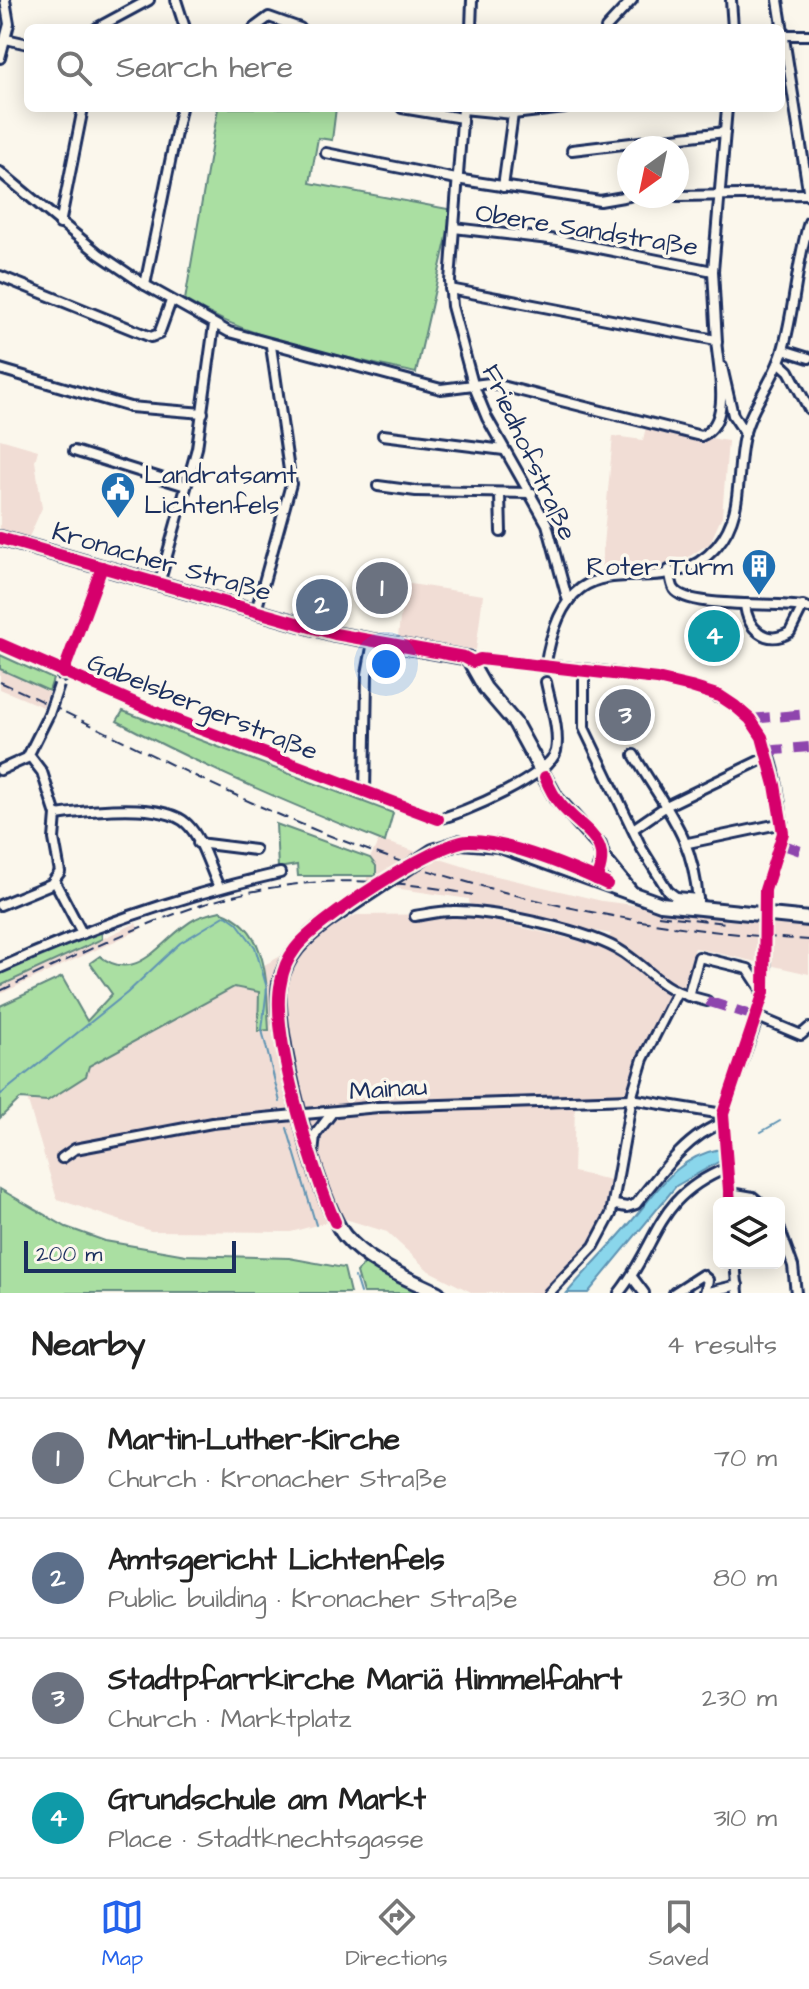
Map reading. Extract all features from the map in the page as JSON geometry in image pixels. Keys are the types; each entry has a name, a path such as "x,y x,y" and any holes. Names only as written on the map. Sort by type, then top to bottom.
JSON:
{"street":[{"path":"0,58 9,24 5,0"},
{"path":"104,24 149,0"},
{"path":"176,0 184,24"},
{"path":"471,24 472,0"},
{"path":"610,24 632,0"},
{"path":"731,0 733,24"},
{"path":"778,0 783,24"},
{"path":"259,24 269,17 289,24"},
{"path":"689,196 809,195 785,31"},
{"path":"786,35 809,35"},
{"path":"6,39 24,43"},
{"path":"60,224 82,112"},
{"path":"145,285 180,112"},
{"path":"462,112 530,112"},
{"name":"Friedhofstraße","path":"462,112 450,289 473,384 504,450 532,493 547,524 567,598"},
{"path":"0,172 60,224 145,285 214,325 271,346 441,389 473,384 502,385 689,436 701,436 710,431 719,416 713,271 727,112"},
{"path":"503,187 513,114"},
{"path":"572,150 725,132"},
{"path":"326,153 503,187 600,201 617,198"},
{"path":"545,668 550,636 567,598 593,582 669,570 702,559 725,534 739,494 745,433 783,350 809,222"},
{"name":"Obere Sandstraße","path":"454,228 558,240 713,271"},
{"path":"798,274 809,277"},
{"path":"0,276 151,337 159,334 171,301"},
{"path":"450,289 716,340"},
{"path":"159,584 203,413 214,325"},
{"path":"716,340 733,415 745,433"},
{"path":"256,611 291,484 271,346"},
{"path":"783,350 809,358"},
{"path":"779,362 789,371 809,409"},
{"path":"0,369 130,407 203,413"},
{"path":"383,435 504,450"},
{"path":"74,451 186,486"},
{"path":"378,486 500,495 532,493"},
{"path":"500,495 501,532"},
{"name":"Kronacher Straße","path":"0,538 373,642 464,657 473,662 480,659 657,679 701,689 720,696 750,719 762,737 767,757"},
{"path":"0,770 19,764 29,755 49,714 102,567"},
{"path":"669,570 674,589 682,595 745,604 806,607 790,632 778,637 761,635 751,628 745,604"},
{"path":"365,794 367,687 373,642"},
{"name":"Gabelsbergerstraße","path":"0,644 63,673 427,817 449,817 485,802 541,769"},
{"path":"473,662 485,688 515,723 560,805 596,840 603,858 633,895"},
{"path":"584,671 584,728 633,829 668,891 698,904"},
{"path":"541,769 551,761 557,747 546,682"},
{"path":"0,905 55,882 60,872 54,839 56,815 42,772 29,755"},
{"path":"634,755 668,805 688,843 698,904"},
{"path":"633,829 668,805 767,757 783,823 781,844 767,877 764,910"},
{"path":"56,815 124,809 185,822 219,887"},
{"path":"688,843 783,823"},
{"path":"438,1293 359,1251 341,1231 328,1203 300,1115 279,1024 280,984 296,947 327,921 433,851 461,842 482,842 596,879 633,895 809,919"},
{"path":"198,843 255,850"},
{"path":"596,879 603,858"},
{"path":"0,968 82,933 219,887 280,873"},
{"path":"55,882 82,933"},
{"path":"415,916 451,911 475,913 592,935 624,953 676,994 707,1001"},
{"path":"688,996 699,957 748,969 764,992"},
{"path":"730,1197 723,1118 758,1017 766,964"},
{"path":"549,1293 594,1246 615,1205 631,1099 643,1059 676,994"},
{"path":"758,1017 805,1037 809,1028"},
{"name":"Mainau","path":"62,1158 75,1149 212,1123 438,1104 631,1099 723,1118"},
{"path":"313,1155 318,1129 332,1113"},
{"path":"615,1205 627,1207 636,1204 674,1159 723,1118"},
{"path":"619,1293 632,1277 667,1209 691,1186 727,1165"},
{"path":"730,1193 753,1197"},
{"path":"785,1243 793,1266 796,1293"},
{"path":"674,1293 700,1275 708,1280 705,1293 738,1289 736,1269"},
{"path":"632,1277 644,1293"}],"shaded area":[{"path":"646,427 728,441 722,516 710,543 678,564 601,567 613,436 643,440"},
{"path":"0,439 38,450 35,461 42,508 29,537 0,529"},
{"path":"404,583 483,595 476,650 398,637"},
{"path":"0,669 49,691 43,707 0,689"},
{"path":"379,840 488,874 602,901 773,923 809,924 809,974 695,948 683,993 607,940 611,934 470,908 469,899 367,884 367,876 376,875 370,858"},
{"path":"465,914 596,945 629,960 671,996 631,1093 531,1097 532,1108 575,1107 573,1172 616,1181 604,1223 596,1237 547,1293 473,1293 429,1271 387,1232 342,1218 291,1232 151,1231 57,1199 26,1095 356,915"},
{"path":"136,923 139,930 0,994 0,986"}],"green space":[{"path":"217,112 336,112 332,140 318,138 310,183 453,210 416,373 268,337 212,315 185,300"},
{"path":"0,655 53,679 49,691 0,669"},
{"path":"123,711 393,813 385,842 249,785 149,738 117,721"},
{"path":"276,824 370,858 376,866 376,876 298,876 297,865 278,868"},
{"path":"220,911 237,919 257,945 266,978 269,1030 258,1031 259,992 234,987 89,1066 86,1076 47,1101 20,1099 0,1118 0,1006 62,977 87,1021 112,994 90,963 100,956 114,964 127,966 139,962 195,919"},
{"path":"101,929 102,939 0,986 0,973"},
{"path":"0,1189 66,1227 105,1241 186,1255 289,1258 344,1268 350,1293 0,1293"},
{"path":"364,1264 421,1293 363,1293 357,1272"}],"water":[{"path":"720,1149 720,1161 676,1186 588,1293 567,1293 679,1167 691,1159"}],"waterway":[{"path":"0,1095 127,993 180,943 226,915 237,923 255,947 267,988 262,1030 280,1102"},
{"path":"761,1132 780,1121"},
{"path":"287,1128 316,1225"},
{"path":"355,1277 360,1293"}],"tunnel":[{"path":"764,911 766,964"}],"railway":[{"path":"0,682 273,812 373,852 434,872 495,890 619,917 745,935 809,940"},
{"path":"0,991 174,914 228,897 282,886 340,881 403,884 473,895"},
{"path":"658,915 725,923"}],"marked path":[{"path":"750,719 809,714"},
{"path":"767,757 775,750 809,747"},
{"path":"781,844 809,854"},
{"path":"707,1001 758,1017"}],"cycle path":[{"path":"0,538 335,634 464,657 473,662 480,659 657,679 691,687 720,696 750,719 762,737 775,785 783,833 765,890 764,992 723,1114 730,1197"},
{"path":"63,673 102,567"},
{"path":"0,644 158,713 438,819"},
{"path":"545,777 558,802 599,845 601,866 596,879"},
{"path":"335,1222 305,1138 281,1034 281,982 286,964 295,949 350,903 404,868 430,854 468,841 520,850 607,884"}],"place":[{"name":"Landratsamt Lichtenfels","path":"118,520"},
{"name":"Martin-Luther-Kirche","path":"382,588"},
{"name":"Roter Turm","path":"759,597"},
{"name":"Amtsgericht Lichtenfels","path":"322,605"},
{"name":"Grundschule am Markt","path":"714,636"},
{"name":"Stadtpfarrkirche Mariä Himmelfahrt","path":"625,715"}]}
